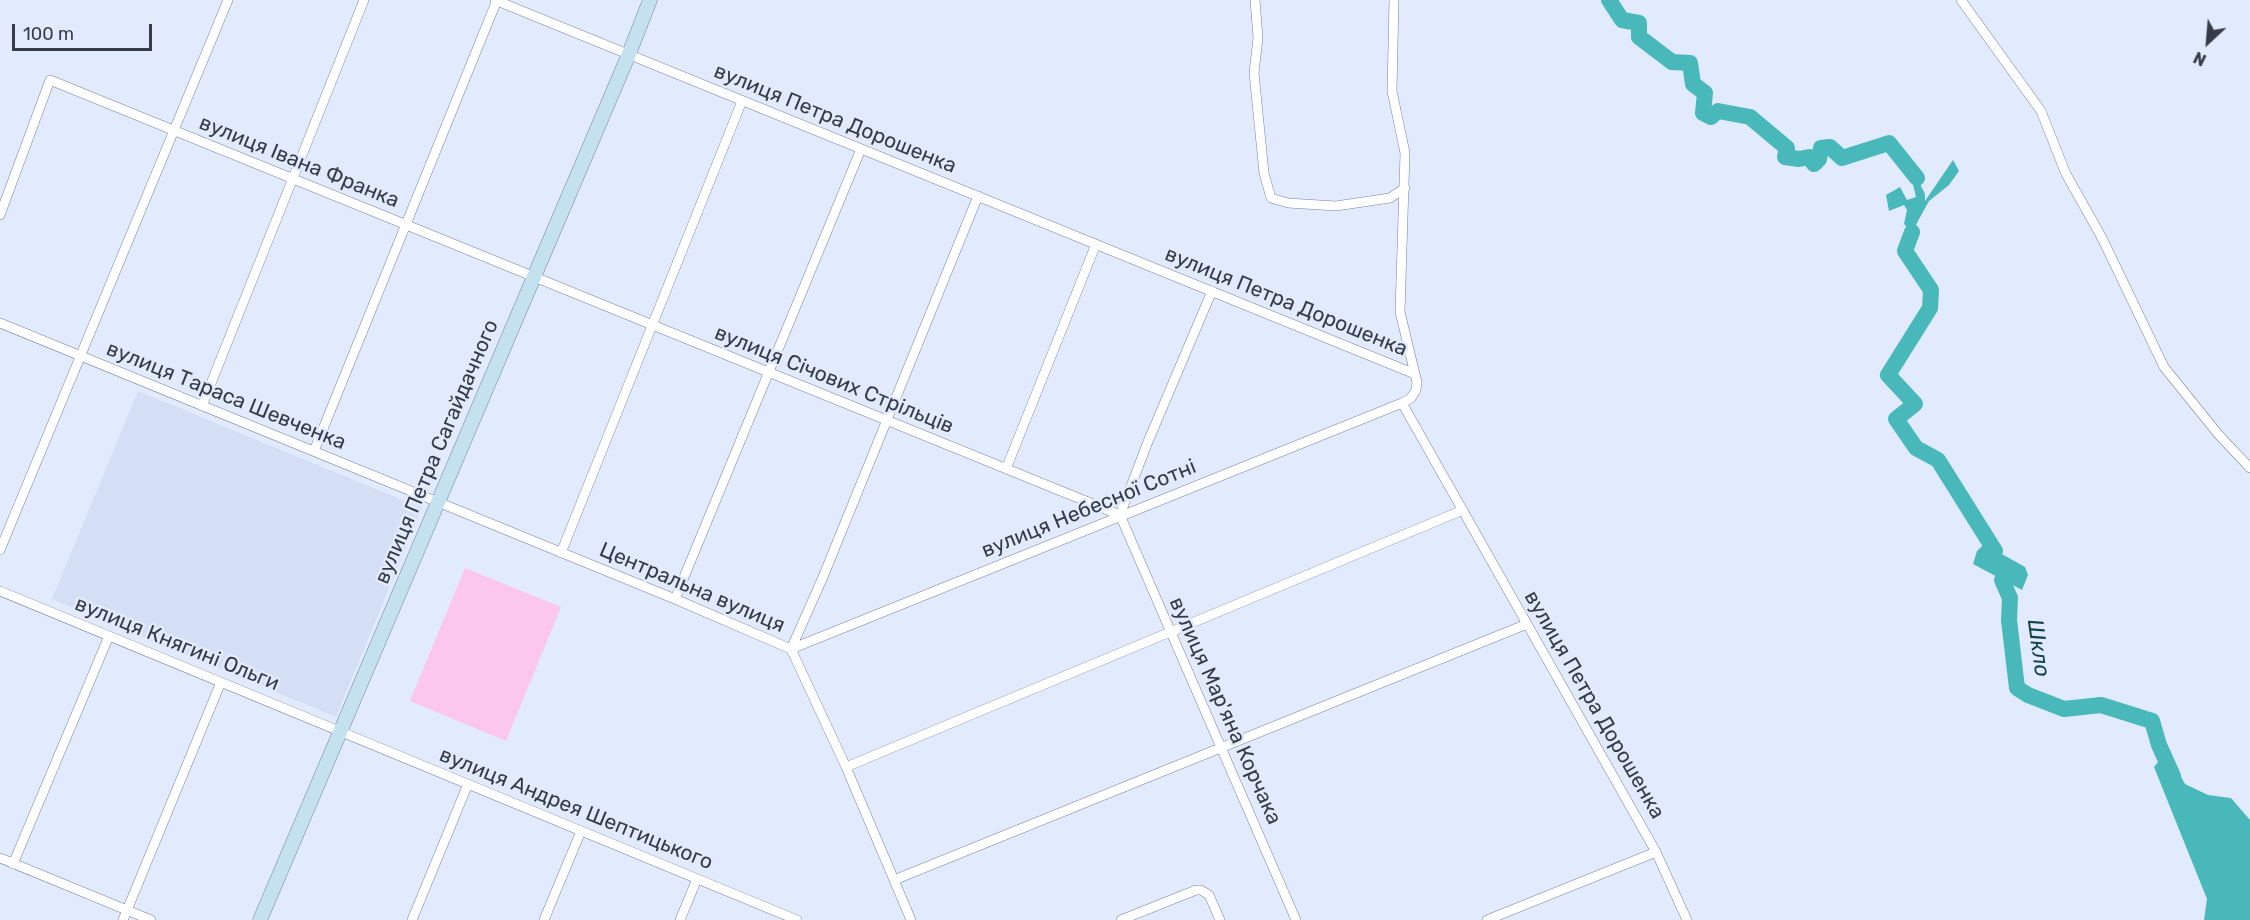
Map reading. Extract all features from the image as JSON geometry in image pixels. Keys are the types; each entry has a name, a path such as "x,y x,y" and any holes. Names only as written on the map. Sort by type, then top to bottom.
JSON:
{"street":[{"path":"0,550 228,0"},
{"path":"202,406 364,0"},
{"path":"314,451 496,0"},
{"name":"вулиця Петра Дорошенка","path":"496,0 1415,374 1416,390 1411,398 1402,403 1656,852 1687,920"},
{"name":"вулиця Петра Сагайдачного","path":"260,920 650,0"},
{"path":"1255,0 1258,38 1254,73 1264,173 1271,198 1288,203 1336,207 1390,198 1405,188"},
{"path":"1394,0 1392,91 1405,153 1400,312 1415,374"},
{"path":"1961,0 2041,111 2066,174 2102,238 2164,367 2218,434 2250,468"},
{"name":"вулиця Івана Франка","path":"0,215 50,80 534,277"},
{"path":"561,552 742,101"},
{"path":"675,599 861,149"},
{"path":"791,649 978,196"},
{"path":"1006,469 1096,244"},
{"name":"вулиця Січових Стрільців","path":"534,277 1120,515"},
{"path":"1120,515 1147,444 1212,291"},
{"name":"вулиця Тараса Шевченка","path":"0,323 439,502"},
{"name":"вулиця Небесної Сотні","path":"791,649 1402,403"},
{"name":"Центральна вулиця","path":"439,502 791,649 846,767 911,920"},
{"path":"846,767 1463,510"},
{"name":"вулиця Мар'яна Корчака","path":"1120,515 1296,920"},
{"name":"вулиця Княгині Ольги","path":"0,591 341,731"},
{"path":"894,880 1527,624"},
{"path":"13,864 109,636"},
{"path":"123,920 221,682"},
{"name":"вулиця Андрея Шептицького","path":"341,731 797,920"},
{"path":"412,920 468,784"},
{"path":"544,920 581,831"},
{"path":"1486,920 1656,852"},
{"path":"0,858 151,920"},
{"path":"680,920 697,879"},
{"path":"1121,920 1196,890 1209,895 1220,920"}],"shaded area":[{"path":"1953,160 1959,171 1949,185 1929,201 1912,232 1904,224 1907,210 1904,205 1889,211 1886,195 1900,187 1907,200 1916,197 1912,180 1917,178 1925,194 1925,201"},
{"path":"138,391 422,508 336,717 52,599"},
{"path":"1984,544 2025,567 2028,575 2022,590 1973,564 1977,551"},
{"path":"465,568 561,607 506,741 410,701"},
{"path":"2167,751 2185,784 2208,795 2231,798 2250,820 2250,920 2204,920 2207,899 2154,767"}],"waterway":[{"name":"Шкло","path":"1609,0 1622,20 1639,23 1639,37 1672,62 1690,63 1693,84 1705,93 1703,113 1711,117 1718,111 1750,117 1787,148 1785,157 1799,159 1809,157 1814,164 1819,159 1821,148 1830,147 1842,158 1889,143 1917,178"},
{"name":"Шкло","path":"1912,232 1905,251 1931,290 1930,308 1888,375 1915,404 1896,419 1916,448 1938,460 1995,551"},
{"name":"Шкло","path":"2002,580 2010,598 2009,620 2017,688 2028,695 2064,709 2101,705 2152,721 2159,745 2173,776"}]}
